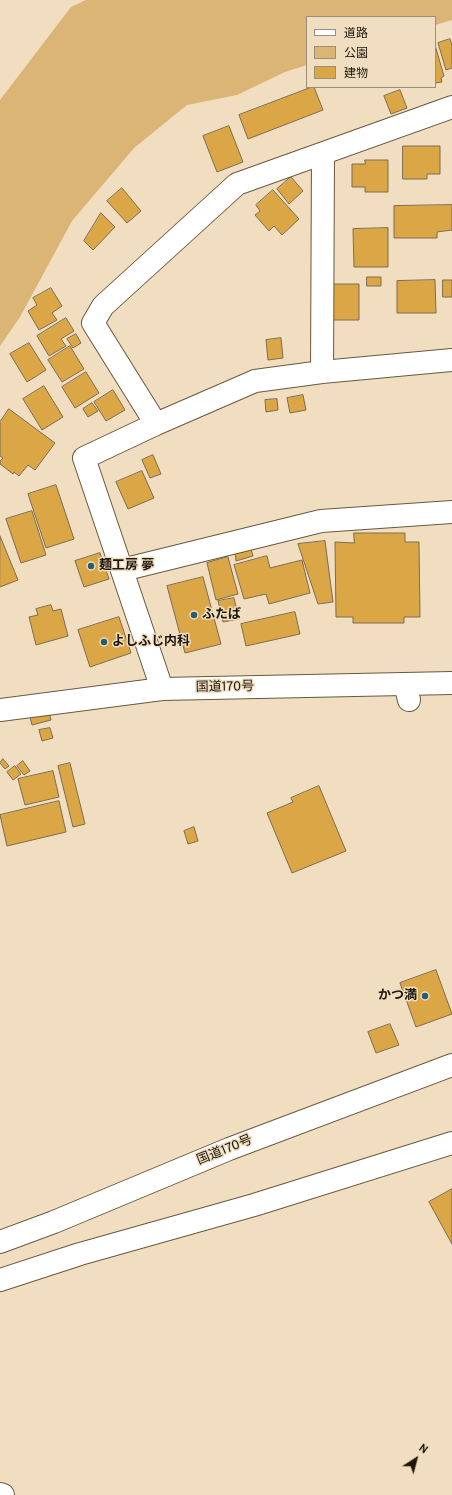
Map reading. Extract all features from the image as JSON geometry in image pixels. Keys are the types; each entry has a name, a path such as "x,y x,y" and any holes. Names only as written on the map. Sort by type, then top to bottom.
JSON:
{"main road":[{"path":"156,424 93,323 103,306 237,184 452,107"},
{"path":"322,372 323,154"},
{"path":"162,689 124,600 122,570 84,458 156,424 255,381 322,372 452,360"},
{"path":"122,570 321,521 452,512"},
{"name":"国道170号","path":"0,710 162,689 407,692 452,682"},
{"name":"国道170号","path":"0,1242 54,1222 229,1149 452,1065"},
{"path":"0,1280 80,1254 254,1205 452,1143"}],"green space":[{"path":"86,0 452,0 452,20 436,25 436,16 306,16 306,65 285,72 237,95 187,105 134,148 72,221 20,317 0,346 0,100 71,7"}],"building":[{"path":"450,39 452,46 452,68 446,70 438,43"},
{"path":"436,48 444,76 441,78 442,82 436,83"},
{"path":"309,88 314,88 323,110 248,139 239,115"},
{"path":"400,90 407,108 391,114 384,96"},
{"path":"229,126 243,162 217,172 203,136"},
{"path":"403,146 440,146 440,174 427,174 427,179 403,179"},
{"path":"365,160 388,160 388,192 365,192 365,187 352,187 352,164 365,164"},
{"path":"291,177 303,191 289,204 277,189"},
{"path":"122,188 141,211 127,223 107,201"},
{"path":"273,190 299,219 282,235 274,226 269,231 255,215 260,211 256,205"},
{"path":"452,205 452,230 437,232 437,238 394,238 394,206"},
{"path":"101,213 115,227 93,250 84,241"},
{"path":"388,228 388,267 354,267 353,229"},
{"path":"367,277 381,277 381,286 367,286"},
{"path":"435,280 436,313 397,313 397,281"},
{"path":"443,280 452,280 452,297 443,297"},
{"path":"329,284 359,284 359,320 329,320"},
{"path":"51,288 62,306 52,313 57,320 39,330 28,311 37,305 33,298"},
{"path":"66,318 74,331 61,339 66,346 49,356 37,336"},
{"path":"76,334 81,343 73,348 67,339"},
{"path":"281,338 283,358 268,360 266,340"},
{"path":"29,343 46,370 27,382 10,354"},
{"path":"70,346 84,369 62,382 48,360"},
{"path":"86,372 99,393 75,408 62,387"},
{"path":"44,386 63,417 42,430 23,399"},
{"path":"113,390 125,410 106,421 94,402"},
{"path":"303,395 306,410 290,413 287,398"},
{"path":"277,399 278,410 266,412 265,400"},
{"path":"92,403 98,411 88,417 83,409"},
{"path":"9,409 55,443 35,470 28,465 19,476 14,472 13,474 0,464 0,461 3,458 0,456 0,422"},
{"path":"153,455 161,474 150,478 142,460"},
{"path":"142,471 154,498 128,509 116,482"},
{"path":"56,485 74,539 46,548 28,494"},
{"path":"32,511 46,555 21,563 6,519"},
{"path":"354,533 405,533 405,542 419,542 420,617 404,617 404,623 353,623 353,617 336,617 335,542 354,543"},
{"path":"0,536 18,580 0,587"},
{"path":"325,541 333,602 318,604 298,544"},
{"path":"251,549 253,556 236,561 235,553"},
{"name":"麺工房 夢","path":"100,553 109,579 84,587 75,561"},
{"path":"267,556 270,568 302,560 310,593 269,604 266,594 244,599 234,565"},
{"path":"228,557 238,594 216,600 207,563"},
{"name":"ふたば","path":"203,577 221,644 185,653 167,586"},
{"path":"234,598 239,619 223,622 218,601"},
{"path":"51,605 53,611 61,609 68,636 36,645 29,617 38,615 36,609"},
{"path":"295,612 300,634 246,646 241,624"},
{"name":"よしふじ内科","path":"119,617 131,653 90,667 78,630"},
{"path":"49,712 51,720 32,725 30,717"},
{"path":"50,728 53,738 42,741 39,730"},
{"path":"3,759 9,766 5,769 0,763"},
{"path":"23,761 30,771 24,775 17,766"},
{"path":"70,763 85,824 73,827 58,766"},
{"path":"15,766 21,774 13,780 7,772"},
{"path":"53,771 59,797 25,805 18,779"},
{"path":"319,786 346,851 292,873 267,813 293,802 291,798"},
{"path":"59,801 66,832 7,846 0,815"},
{"path":"194,827 198,841 188,844 184,831"},
{"name":"かつ満","path":"436,970 452,1014 416,1027 400,983"},
{"path":"390,1024 399,1045 376,1053 368,1032"},
{"path":"452,1189 452,1244 429,1202"}],"place":[{"name":"麺工房 夢","path":"91,566"},
{"name":"ふたば","path":"194,615"},
{"name":"よしふじ内科","path":"104,642"},
{"name":"かつ満","path":"425,996"}]}
